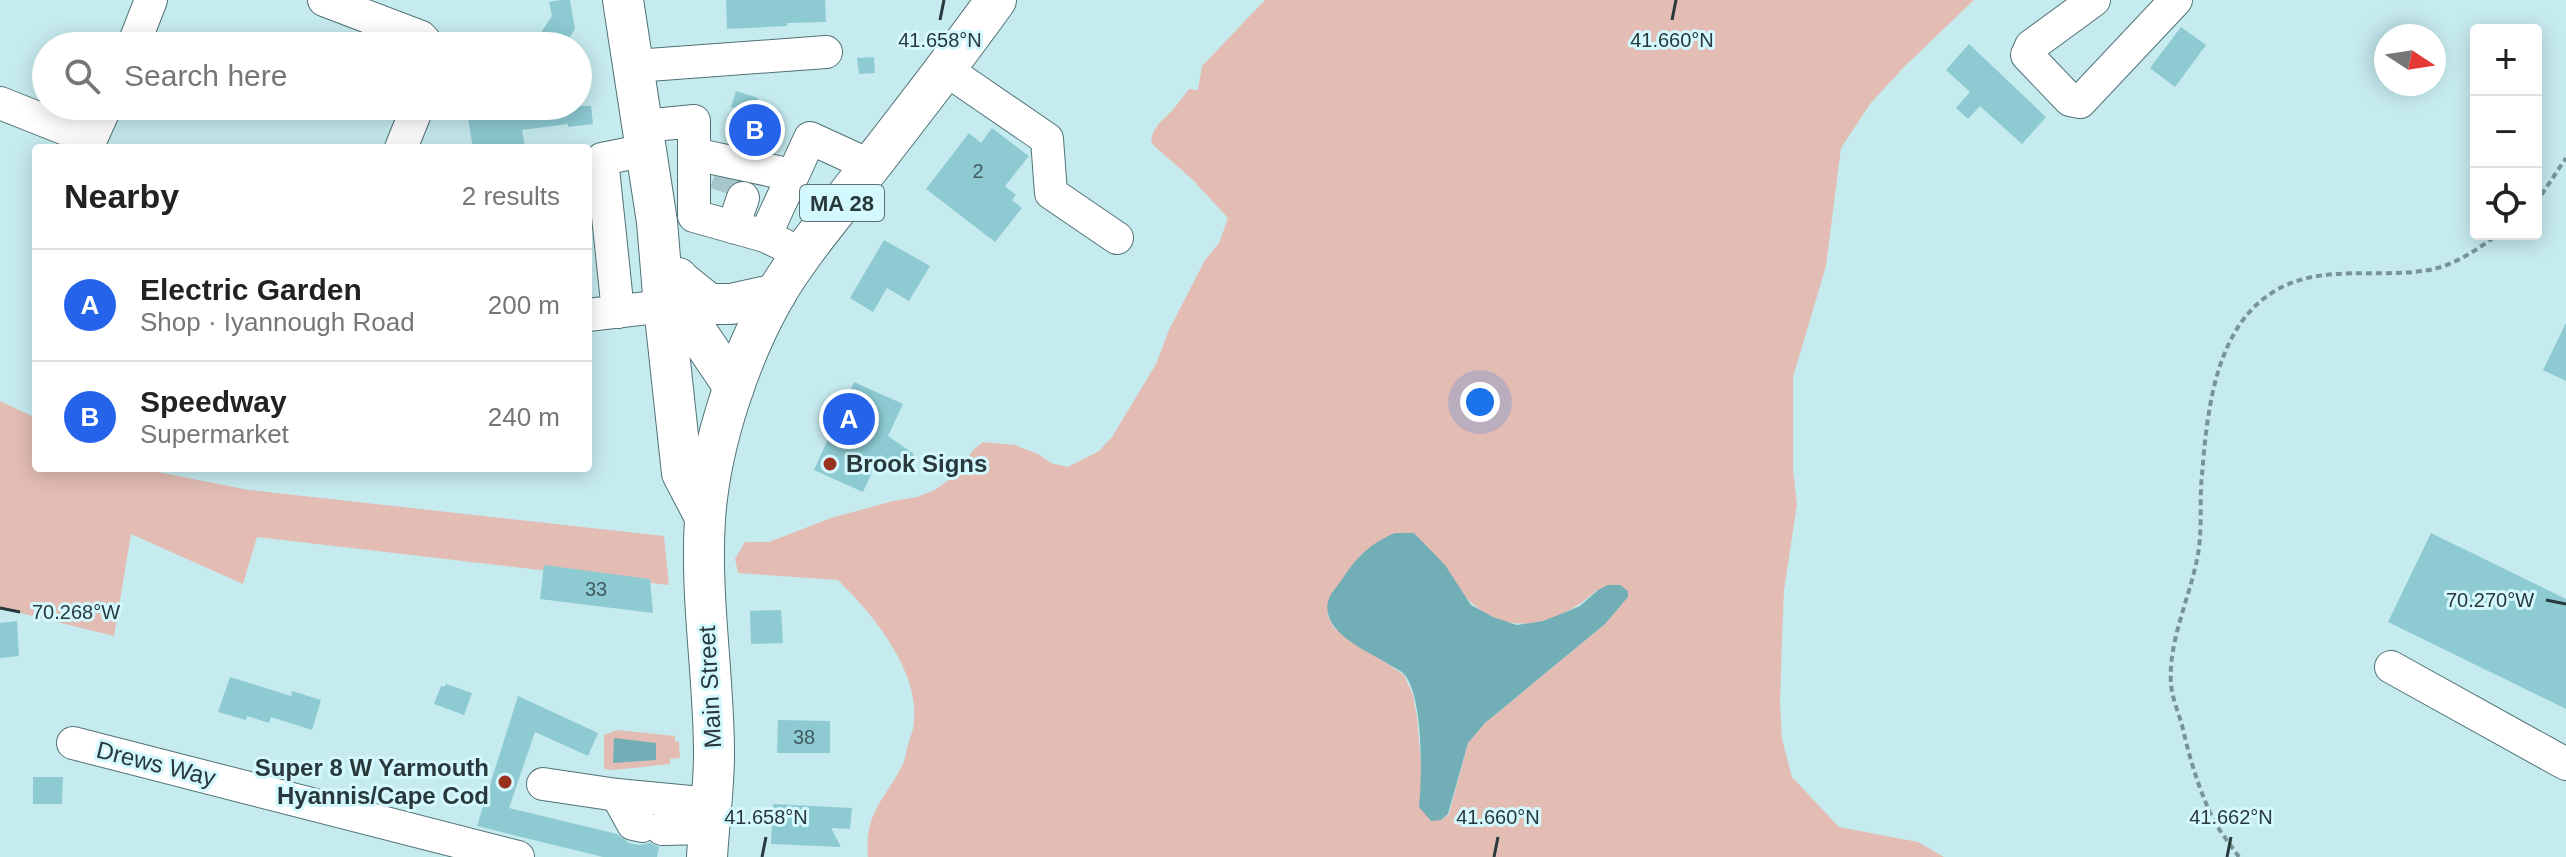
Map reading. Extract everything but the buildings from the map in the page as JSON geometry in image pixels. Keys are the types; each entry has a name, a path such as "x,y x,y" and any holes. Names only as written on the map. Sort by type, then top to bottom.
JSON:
{"main road":[{"name":"Main Street","path":"623,0 645,138 718,197 671,293 682,473 705,517"},
{"name":"MA 28","path":"734,387 776,294 803,254 996,0"},
{"name":"Main Street","path":"671,293 734,387 725,415 705,517 704,575 714,755 709,830"},
{"path":"671,293 709,304 731,304 776,294"}],"street":[{"path":"138,32 151,0"},
{"path":"2094,0 2031,46 2027,55 2070,100 2080,102 2176,0"},
{"path":"342,3 409,32"},
{"path":"635,66 826,52"},
{"path":"945,69 1047,139 1051,193 1117,238"},
{"path":"0,103 32,118"},
{"path":"37,120 89,144 100,120"},
{"path":"403,144 412,120"},
{"path":"671,293 603,313 598,213 602,159 645,138 694,121 694,154 718,197 765,236 803,254"},
{"path":"765,236 810,138 871,166"},
{"path":"694,154 718,197"},
{"path":"718,197 792,175"},
{"path":"2391,667 2566,764"},
{"name":"Drews Way","path":"73,743 518,857"},
{"path":"543,784 617,795 709,830"},
{"path":"617,795 633,824 652,828 709,830"}],"path":[{"path":"2542,194 2566,158"},
{"path":"2239,857 2213,819 2196,779 2171,683 2175,644 2198,557 2204,459 2213,391 2226,349 2239,323 2253,307 2276,290 2313,275 2398,274 2432,269 2457,261 2489,240"}],"shaded area":[{"path":"1265,0 1974,0 1870,104 1841,148 1826,266 1793,377 1793,470 1797,504 1784,590 1782,639 1782,739 1792,777 1839,827 1918,842 1944,857 868,857 872,819 902,765 913,727 914,702 901,663 878,626 838,580 738,573 735,559 745,542 769,542 831,518 935,490 964,466 972,451 983,442 1015,445 1051,463 1068,467 1099,451 1112,437 1156,364 1169,330 1205,260 1219,243 1228,218 1151,140 1158,125 1189,89 1198,90 1202,66","holes":["1458,588 1490,616 1526,624 1562,614 1597,590 1605,624 1485,723 1468,743 1449,814 1441,820 1422,776 1417,717 1413,695 1404,675 1334,628 1327,614"]},
{"path":"0,401 32,416 32,472 157,472 249,490 664,536 669,585 257,537 243,584 131,534 114,636 0,608"},
{"path":"617,730 675,736 675,741 679,742 680,758 670,759 670,764 604,769 604,735"}],"water":[{"path":"1395,533 1414,533 1445,565 1471,605 1517,625 1543,621 1580,606 1608,585 1620,585 1628,591 1628,597 1605,624 1485,723 1468,743 1448,814 1441,820 1431,821 1419,807 1420,738 1411,685 1401,671 1345,638 1330,619 1327,608 1330,596 1358,559 1370,547"},
{"path":"614,738 656,743 656,760 613,763"}],"tunnel":[{"path":"725,193 733,171"}],"place":[{"name":"Speedway","path":"755,130"},
{"name":"Electric Garden","path":"849,419"},
{"name":"Brook Signs","path":"830,464"},
{"name":"Super 8 W Yarmouth Hyannis/Cape Cod","path":"505,782"}]}
